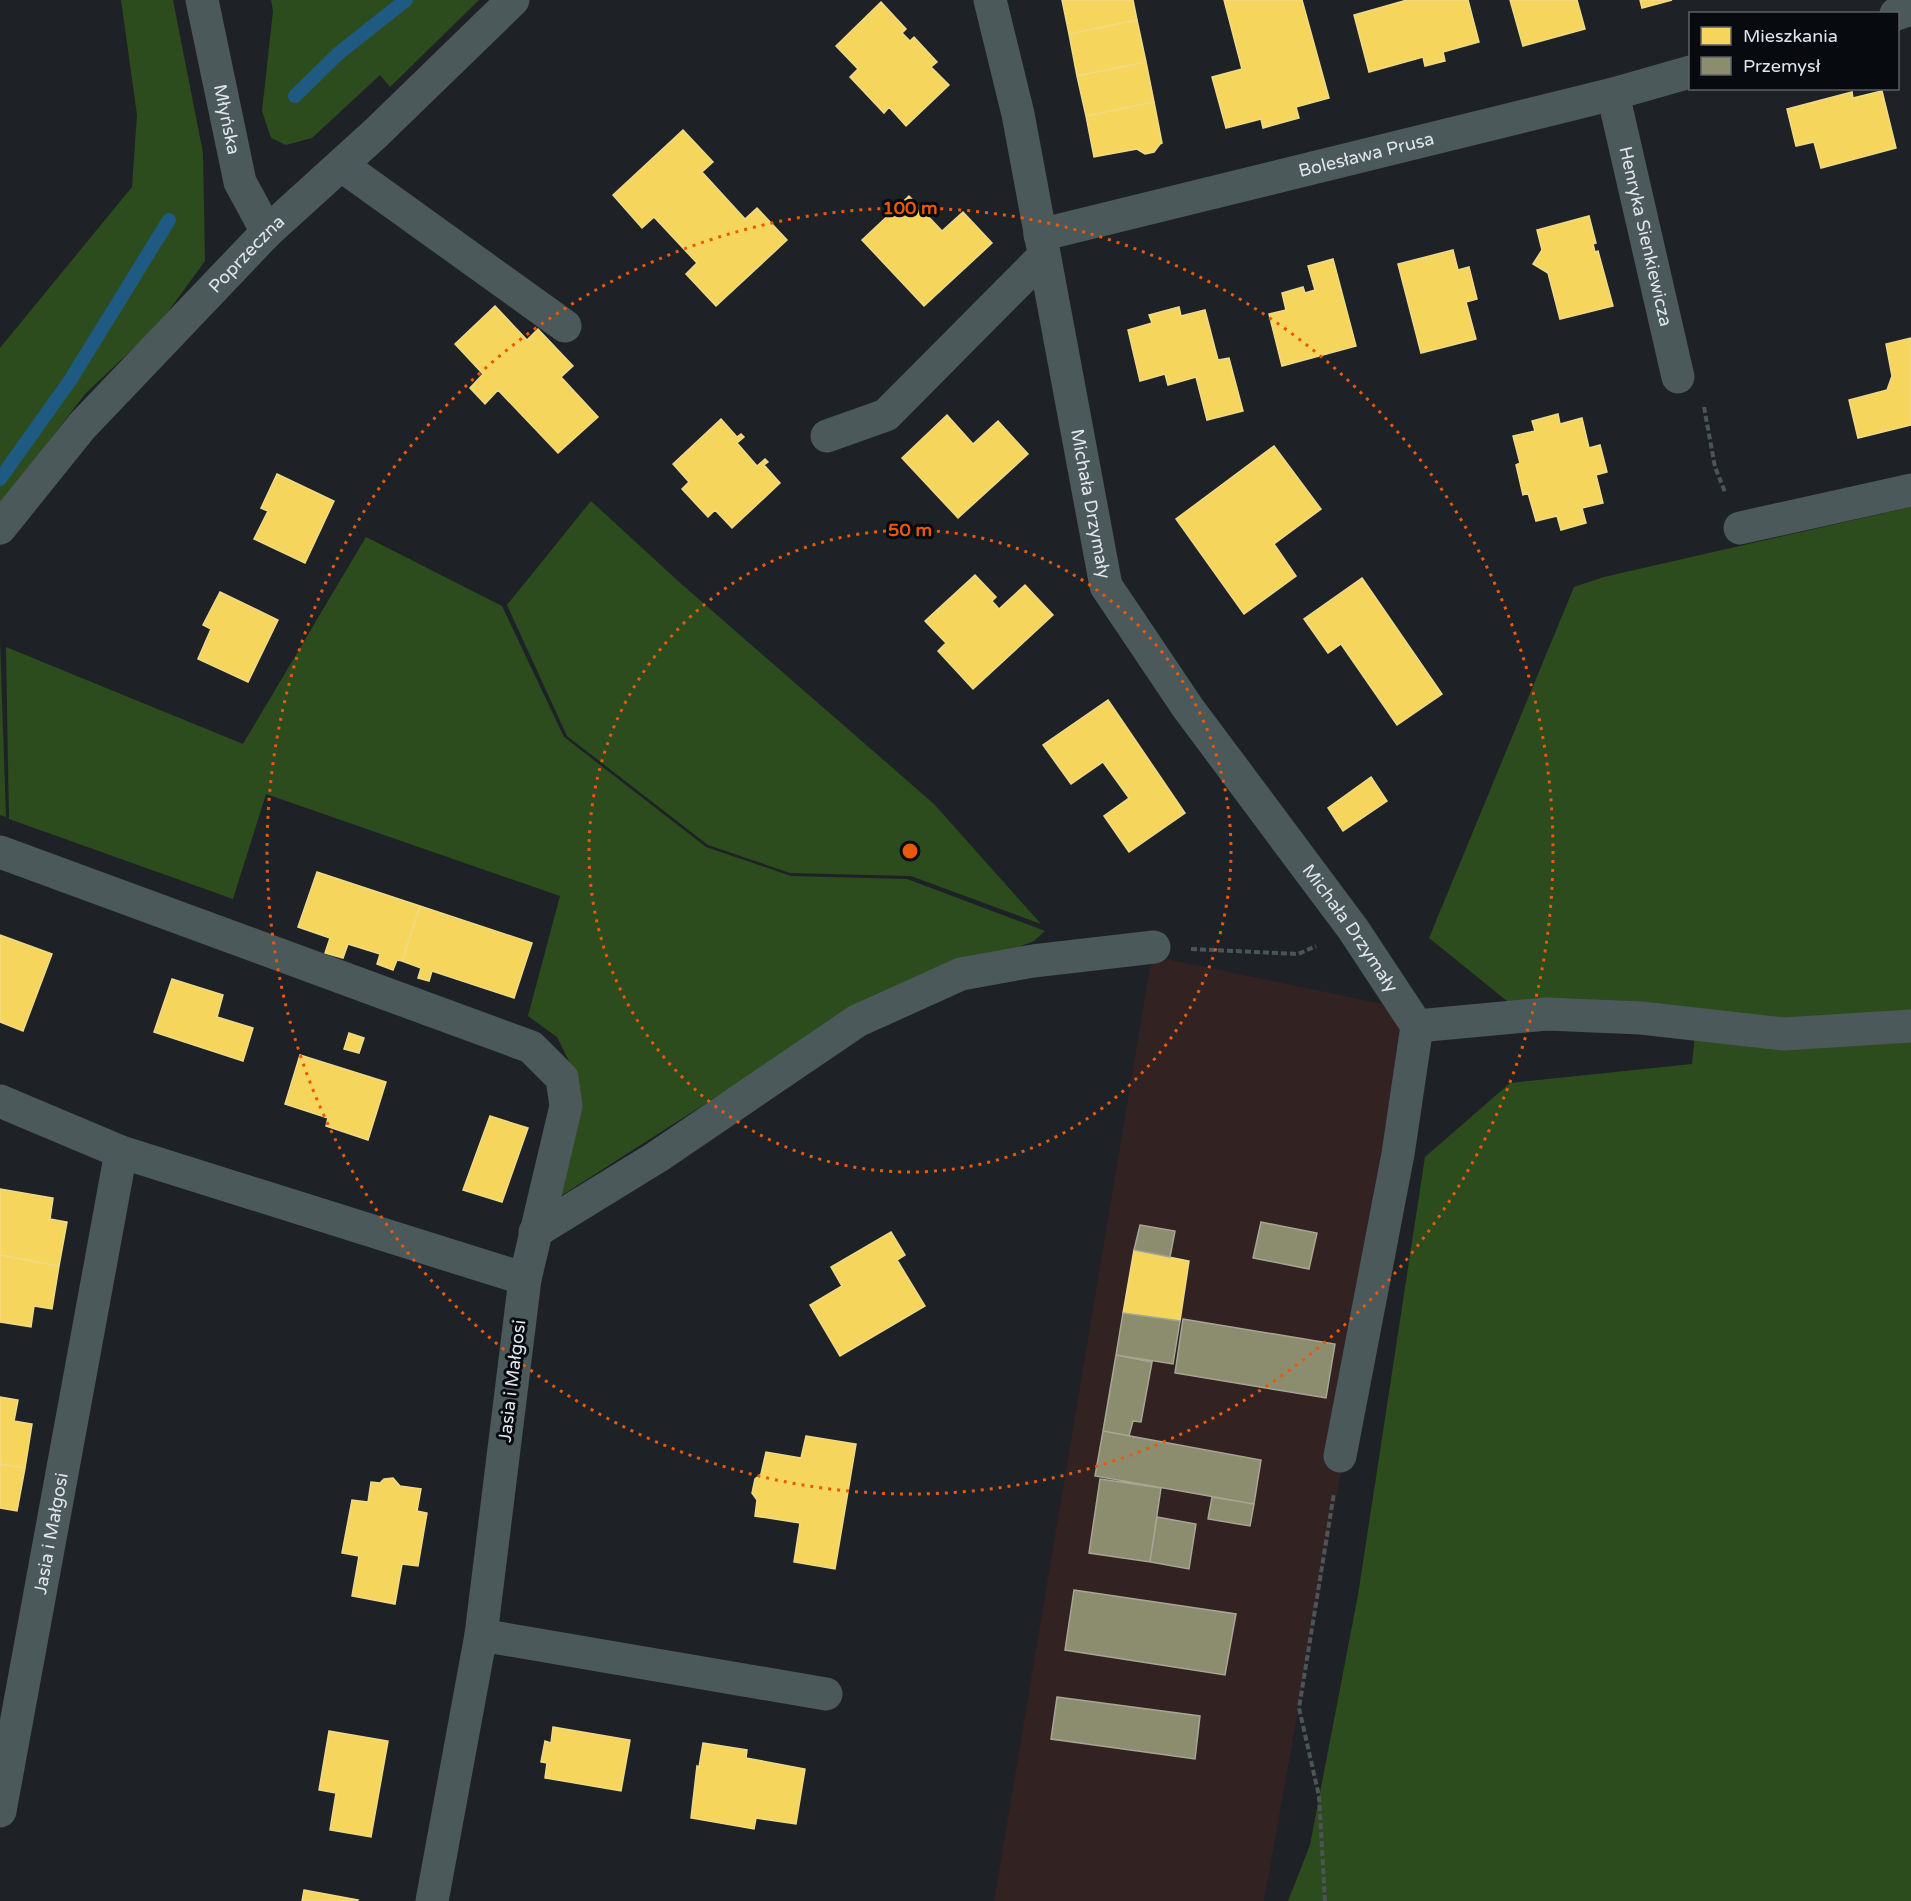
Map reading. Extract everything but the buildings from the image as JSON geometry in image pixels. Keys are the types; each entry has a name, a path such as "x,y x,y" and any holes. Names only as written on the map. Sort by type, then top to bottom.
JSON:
{"street":[{"name":"Młyńska","path":"202,0 240,182 267,232"},
{"name":"Poprzeczna","path":"0,528 82,426 267,232 341,165 513,0"},
{"name":"Michała Drzymały","path":"990,0 1018,114 1106,586 1188,708 1353,929 1417,1026"},
{"name":"Bolesława Prusa","path":"1042,246 1689,72"},
{"name":"Henryka Sienkiewicza","path":"1613,94 1678,377"},
{"path":"341,165 565,327"},
{"path":"827,436 886,415 1042,246"},
{"path":"1740,528 1911,490"},
{"name":"Jasia i Małgosi","path":"0,852 531,1047 562,1078 566,1106 525,1279 481,1635 432,1901"},
{"path":"535,1232 657,1157 857,1021 961,974 1033,961 1154,947"},
{"path":"1340,1456 1398,1154 1417,1026 1547,1014 1641,1018 1784,1034 1911,1026"},
{"path":"0,1101 121,1152 525,1279"},
{"name":"Jasia i Małgosi","path":"0,1811 121,1152"},
{"path":"481,1635 826,1694"}],"path":[{"path":"1678,377 1703,406 1715,467 1740,528"},
{"path":"1154,947 1298,954 1353,929"},
{"path":"1325,1901 1319,1796 1299,1708 1340,1456"}],"shaded area":[{"path":"1152,956 1392,1006 1416,1040 1398,1154 1264,1901 994,1901"}],"green space":[{"path":"121,0 173,0 203,153 205,261 159,324 85,394 0,505 0,348 132,187 137,115"},
{"path":"271,0 479,0 390,87 380,75 312,138 286,145 271,138 262,111 273,11"},
{"path":"591,501 678,581 934,804 1041,924 911,876 790,873 708,845 567,736 507,605"},
{"path":"1911,507 1911,1901 1288,1901 1310,1845 1358,1595 1425,1157 1510,1083 1692,1064 1697,1016 1507,1001 1429,938 1574,587 1604,577"},
{"path":"366,537 502,606 564,737 706,847 791,876 907,879 1045,931 1034,941 889,997 722,1093 553,1201 572,1067 557,1037 528,1016 560,896 266,794 233,899 9,819 6,647 243,744"},
{"path":"0,641 6,817 0,815"}],"waterway":[{"path":"295,96 339,53 406,0"},
{"path":"0,479 71,379 169,220"}]}
